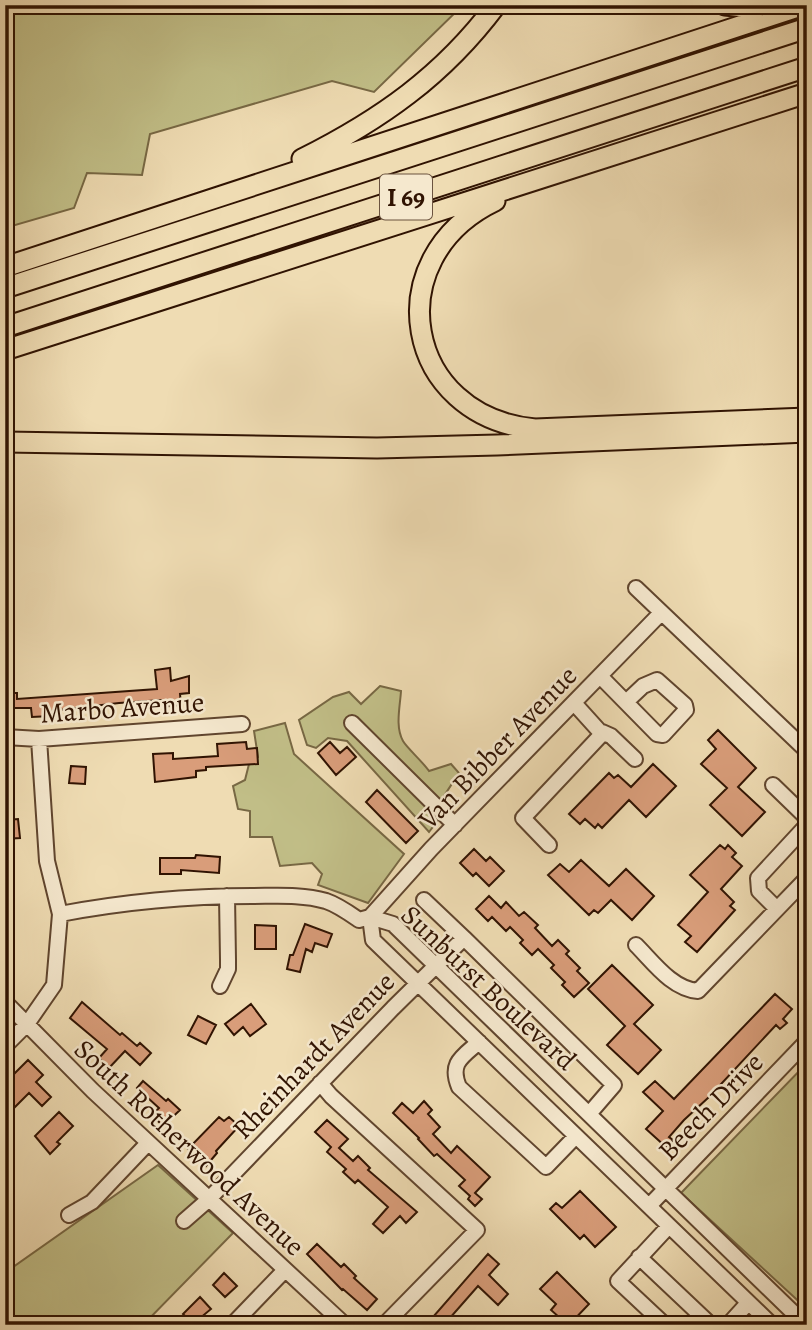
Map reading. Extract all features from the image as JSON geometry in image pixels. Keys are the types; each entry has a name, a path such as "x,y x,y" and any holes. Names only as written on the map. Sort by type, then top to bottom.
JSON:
{"highway":[{"path":"238,190 345,136 396,105 443,66 496,5"},
{"path":"725,5 769,5"},
{"path":"5,267 804,5"},
{"name":"I 69","path":"5,288 807,28"},
{"name":"I 69","path":"5,327 807,67"},
{"path":"5,351 807,93"},
{"path":"607,157 492,202 456,226 443,241 428,267 421,290 419,314 427,354 446,386 467,407 492,421 519,428 556,429 807,418"},
{"path":"5,442 377,448 496,446 807,432"}],"street":[{"path":"636,588 807,751"},
{"name":"Van Bibber Avenue","path":"370,917 661,612"},
{"path":"600,676 626,702"},
{"path":"574,703 602,732 611,736 635,759"},
{"path":"352,723 455,825"},
{"name":"Marbo Avenue","path":"5,737 39,739 242,724"},
{"path":"549,845 523,818 602,732"},
{"path":"5,1046 27,1024 54,985 60,914 47,862 39,739"},
{"path":"773,786 807,818"},
{"path":"778,909 759,891 758,878 807,825"},
{"path":"636,944 675,982 687,990 698,991 807,878"},
{"path":"60,914 112,904 227,896 288,895 328,902 359,920 370,917"},
{"path":"220,986 228,969 227,896"},
{"path":"424,900 614,1085 589,1114"},
{"name":"Sunburst Boulevard","path":"772,1325 373,940 370,917 393,924 806,1325"},
{"name":"Rheinhardt Avenue","path":"184,1221 208,1200 417,983 437,967 464,938"},
{"name":"South Rotherwood Avenue","path":"5,1002 148,1143 345,1325"},
{"name":"Beech Drive","path":"649,1206 807,1041"},
{"path":"479,1042 456,1063 454,1074 459,1087 546,1167 576,1136"},
{"path":"320,1083 477,1230 384,1325"},
{"path":"69,1215 92,1202 148,1143"},
{"path":"665,1325 618,1281 669,1226"},
{"path":"639,1257 711,1325"},
{"path":"232,1325 285,1270"},
{"path":"728,1325 748,1303"}],"shaded area":[{"path":"5,5 463,5 374,92 332,81 150,134 142,175 87,173 74,208 5,228"},
{"path":"380,686 401,691 399,730 405,744 429,771 451,764 459,773 444,796 448,807 429,832 347,741 328,738 316,748 307,745 299,720 333,697 349,692 361,704"},
{"path":"285,723 294,754 404,854 368,903 318,885 322,874 312,863 280,866 272,837 250,837 250,811 238,809 233,786 245,780 249,764 258,757 254,731"},
{"path":"807,1063 807,1309 681,1193"},
{"path":"158,1165 233,1233 143,1325 5,1325 5,1263 13,1267"}],"building":[{"path":"170,668 171,681 189,676 189,693 180,694 181,705 161,707 161,700 119,703 51,711 51,716 32,717 31,708 5,708 5,693 17,693 17,699 157,689 155,670"},
{"path":"718,730 756,768 738,787 765,812 742,836 710,805 727,788 701,764 716,749 708,740"},
{"path":"246,742 247,749 257,748 258,764 206,767 206,770 196,771 196,777 155,782 153,754 173,753 173,759 218,756 217,744"},
{"path":"330,742 340,753 347,747 356,757 336,775 318,753"},
{"path":"653,764 676,786 646,817 629,800 602,828 598,824 595,828 585,819 580,824 569,814 609,773 614,778 618,775 631,787"},
{"path":"71,766 86,767 85,784 69,783"},
{"path":"377,790 418,831 406,843 366,802"},
{"path":"18,819 20,838 5,839 5,820"},
{"path":"720,845 725,849 728,845 736,853 732,857 742,866 721,889 734,902 730,906 735,910 697,952 685,942 691,936 678,925 708,892 690,875"},
{"path":"474,849 486,861 490,857 504,871 489,886 476,873 473,876 460,863"},
{"path":"196,855 220,857 219,873 181,870 181,874 160,874 160,858 195,858"},
{"path":"581,860 609,886 626,869 654,896 632,920 611,900 598,913 594,910 589,915 548,875 560,864 569,872"},
{"path":"489,896 501,908 506,902 519,916 524,912 538,925 535,928 552,946 558,940 569,951 566,954 580,968 577,971 589,983 574,997 562,985 565,982 551,968 554,965 538,949 532,955 520,943 523,940 510,927 506,931 492,917 488,921 476,909"},
{"path":"305,924 332,934 327,947 315,943 312,952 306,949 300,972 287,969 290,955 293,955"},
{"path":"255,925 276,926 276,949 255,949"},
{"path":"612,965 653,1005 634,1024 661,1050 638,1074 607,1045 625,1026 588,989"},
{"path":"775,994 792,1009 783,1019 787,1023 780,1029 776,1025 684,1120 669,1137 673,1140 666,1147 646,1129 663,1111 643,1092 655,1081 674,1099"},
{"path":"82,1002 120,1035 122,1033 137,1046 140,1043 151,1053 140,1065 125,1051 109,1068 99,1058 107,1049 70,1018"},
{"path":"251,1004 266,1024 250,1036 243,1027 234,1035 225,1024"},
{"path":"198,1016 216,1025 206,1044 188,1035"},
{"path":"28,1060 43,1075 36,1082 51,1097 42,1106 29,1093 5,1117 5,1083"},
{"path":"143,1081 180,1110 163,1126 152,1115 159,1108 137,1088"},
{"path":"424,1101 432,1110 428,1114 440,1127 433,1134 451,1153 457,1146 490,1177 475,1193 482,1199 475,1206 468,1199 470,1196 459,1186 465,1180 437,1154 434,1156 393,1113 402,1103 413,1113"},
{"path":"59,1112 73,1126 57,1142 60,1144 50,1154 35,1136"},
{"path":"219,1117 224,1121 229,1117 239,1126 206,1166 188,1149"},
{"path":"327,1120 348,1139 339,1148 353,1161 358,1156 370,1168 368,1170 417,1212 406,1223 400,1216 383,1233 373,1224 388,1207 358,1180 355,1183 343,1172 346,1169 327,1152 331,1147 315,1132"},
{"path":"580,1191 616,1227 595,1247 584,1235 580,1239 550,1209 556,1203 562,1208"},
{"path":"317,1244 341,1267 344,1264 356,1276 354,1278 377,1299 367,1310 342,1290 307,1254"},
{"path":"488,1254 499,1264 489,1275 508,1294 498,1305 478,1286 449,1319 455,1325 426,1325"},
{"path":"557,1272 589,1304 569,1325 553,1325 560,1318 551,1310 556,1304 540,1289"},
{"path":"224,1273 237,1286 225,1297 213,1285"},
{"path":"200,1297 211,1309 193,1324 183,1314"}]}
